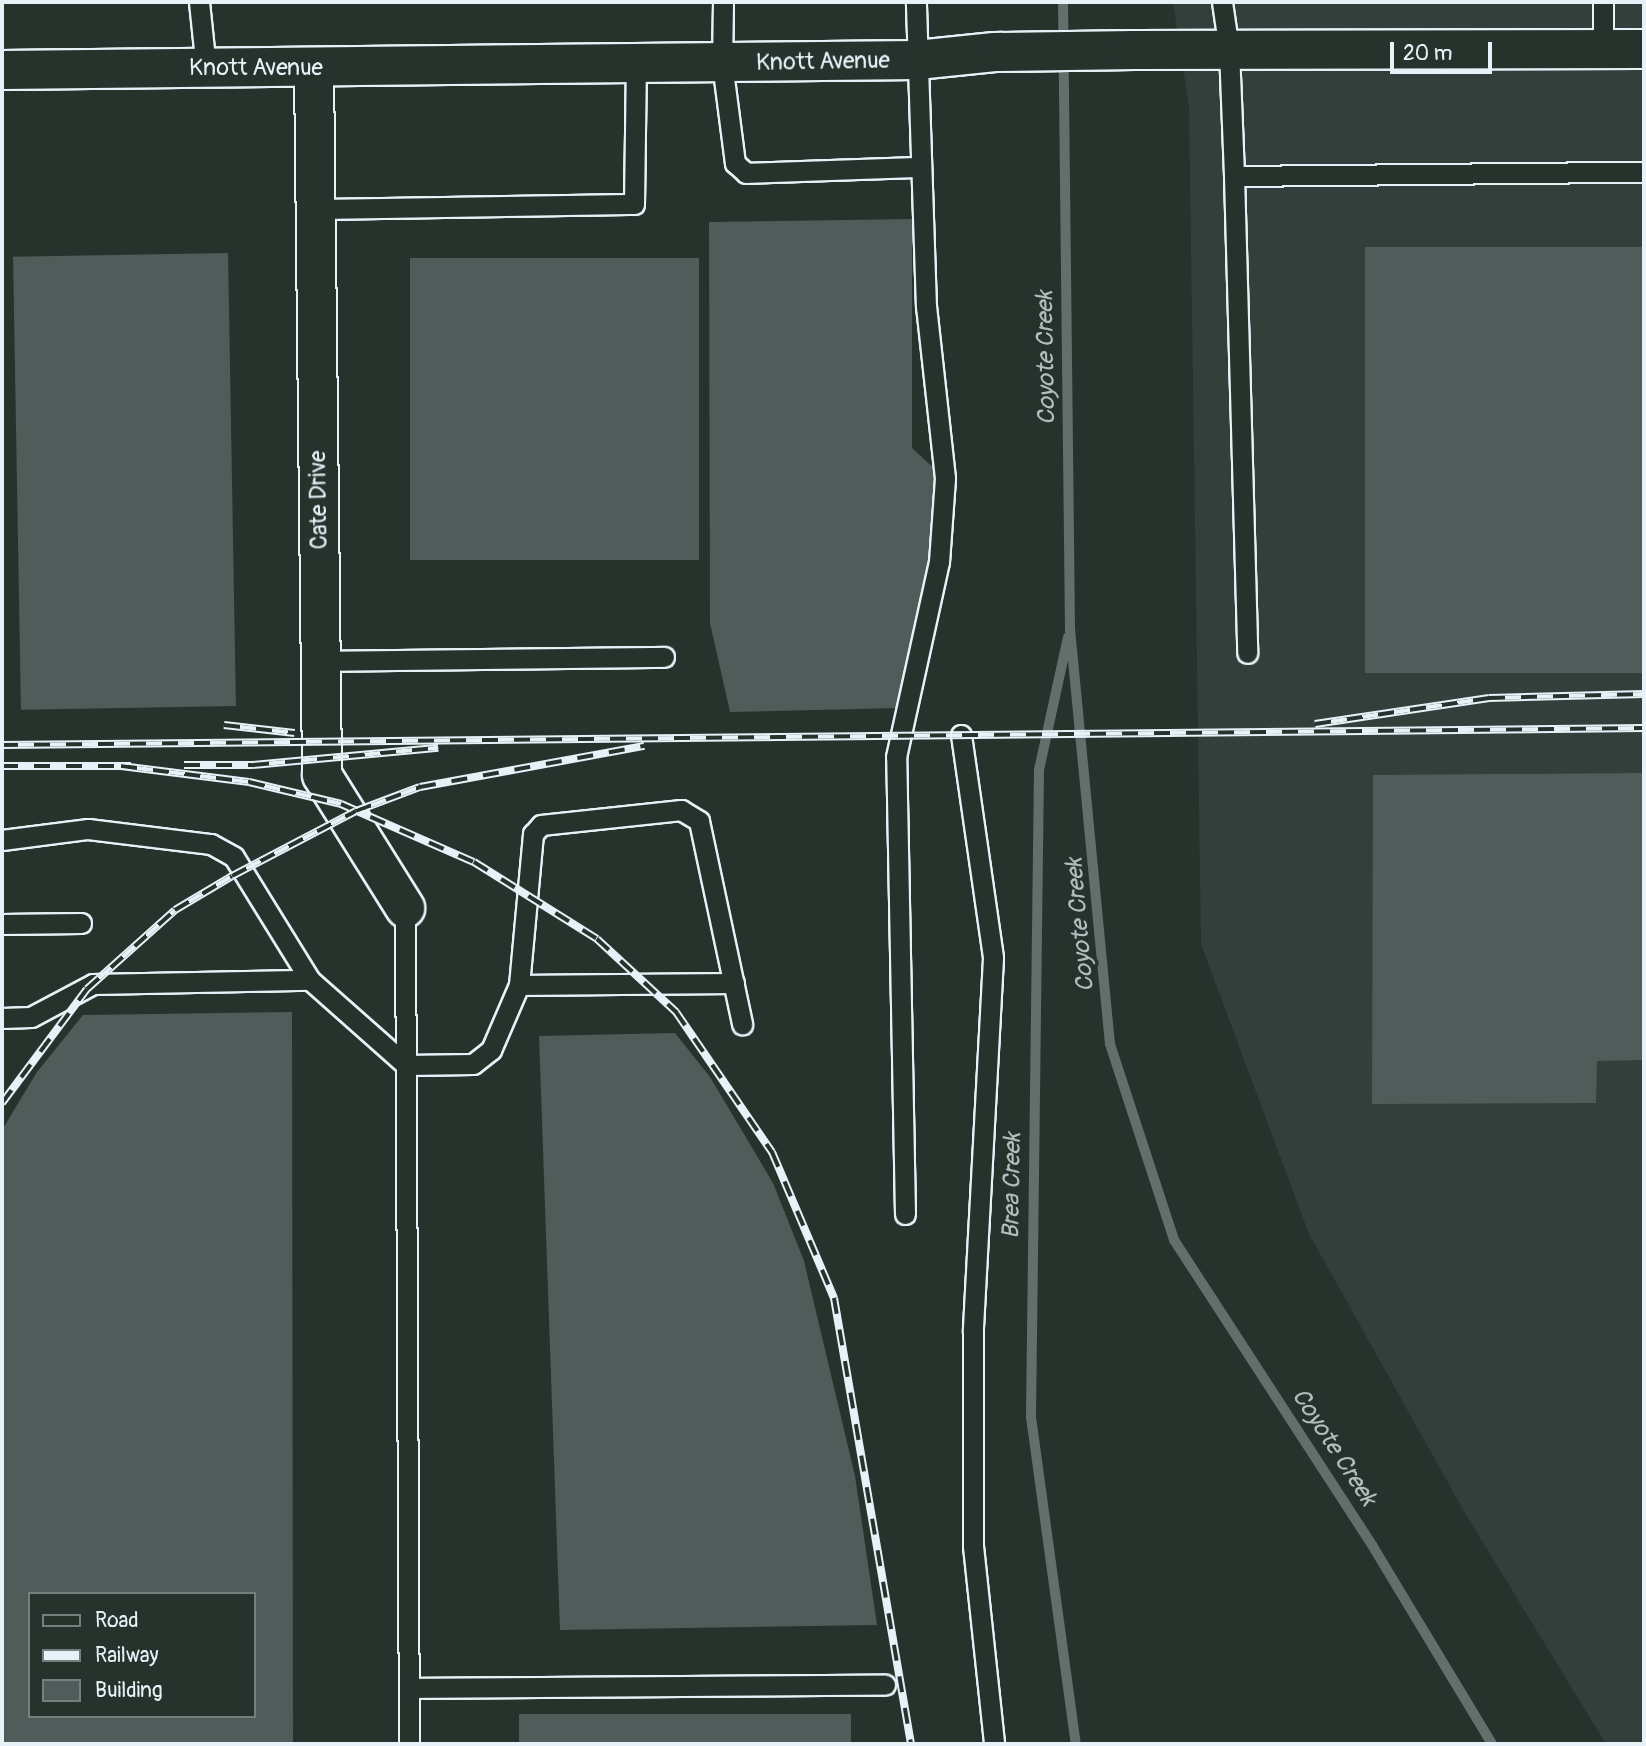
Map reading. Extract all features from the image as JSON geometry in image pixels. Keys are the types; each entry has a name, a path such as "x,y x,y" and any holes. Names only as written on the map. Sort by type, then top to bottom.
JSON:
{"street":[{"name":"Knott Avenue","path":"2,70 636,65 917,60 995,52 1135,50 1644,49"},
{"name":"Cate Drive","path":"314,68 322,775 405,908"}],"lane":[{"path":"199,2 206,69"},
{"path":"723,2 722,63 735,163 746,173 921,167"},
{"path":"905,1214 896,757 939,562 946,478 926,307 916,2"},
{"path":"1222,2 1229,50 1234,176 1247,653"},
{"path":"1603,2 1603,49"},
{"path":"315,209 634,204 636,65"},
{"path":"1234,176 1644,172"},
{"path":"321,661 664,657"},
{"path":"961,735 993,958 972,1331 972,1546 994,1744"},
{"path":"2,840 88,829 211,844 234,857 310,980 406,1065 473,1064 491,1050 519,985 533,834 541,825 681,810 699,821 742,1024"},
{"path":"405,908 409,1744"},
{"path":"2,924 81,923"},
{"path":"2,1018 31,1017 93,984 310,980"},
{"path":"519,985 734,983"},
{"path":"409,1688 884,1685"}],"shaded area":[{"path":"1173,2 1644,2 1644,1744 1606,1744 1465,1513 1309,1234 1201,944 1189,107"}],"building":[{"path":"912,219 912,448 938,472 931,559 899,708 730,712 710,623 709,222"},
{"path":"1365,247 1644,247 1644,673 1365,673"},
{"path":"228,253 236,706 21,710 13,257"},
{"path":"410,258 699,258 699,560 410,560"},
{"path":"1644,773 1644,1060 1597,1061 1596,1103 1372,1104 1373,775"},
{"path":"292,1012 293,1744 2,1744 2,1130 37,1072 83,1015"},
{"path":"675,1033 710,1077 773,1183 804,1261 855,1476 877,1625 560,1630 539,1036"},
{"path":"519,1714 851,1714 851,1744 519,1744"}],"waterway":[{"name":"Coyote Creek","path":"1063,2 1070,629 1110,1044 1174,1240 1372,1545 1492,1744"},
{"name":"Brea Creek","path":"1068,637 1039,770 1031,1417 1076,1744"}],"railway":[{"path":"1315,724 1489,698 1644,694"},
{"path":"224,725 295,733"},
{"path":"2,745 1644,728"},
{"path":"2,1103 87,989 175,910 232,876 356,811 420,787 644,746"},
{"path":"184,765 253,765 438,748"},
{"path":"2,766 131,766"},
{"path":"121,766 249,782 341,804 474,862 597,939 676,1012 772,1152 834,1298 911,1744"}]}
